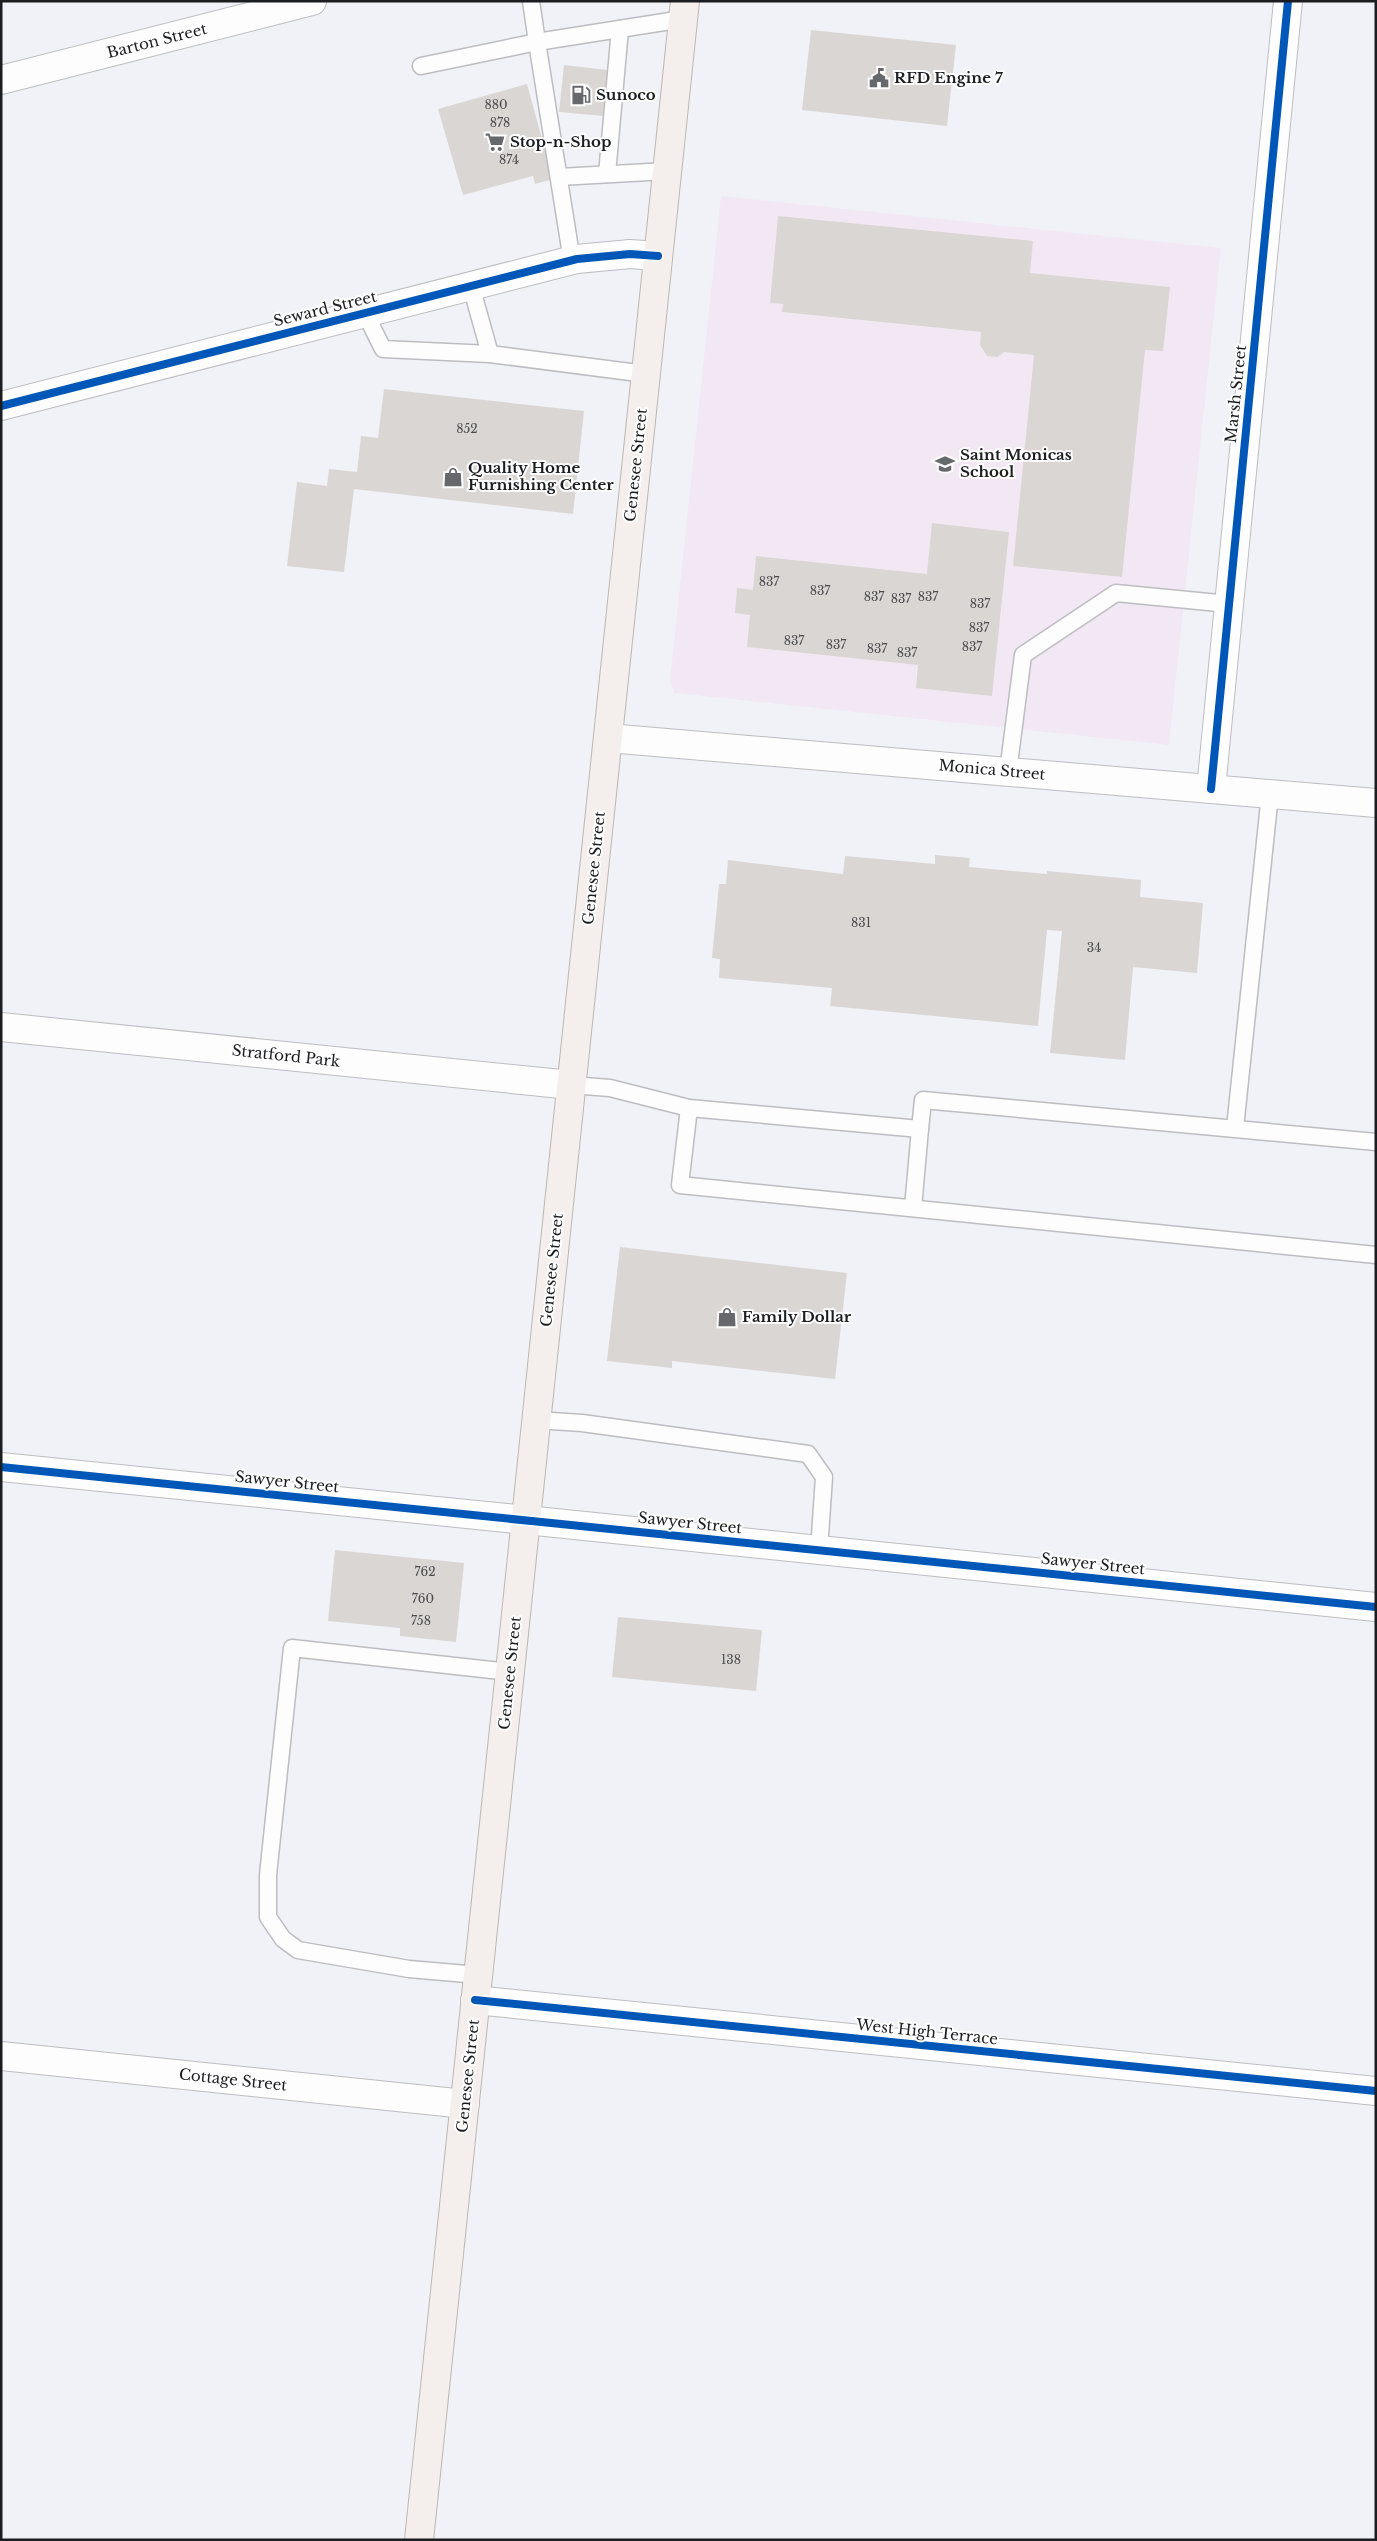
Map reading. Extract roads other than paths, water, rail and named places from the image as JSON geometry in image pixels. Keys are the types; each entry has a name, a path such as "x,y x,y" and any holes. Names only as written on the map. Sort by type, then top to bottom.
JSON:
{"main road":[{"name":"Genesee Street","path":"419,2540 684,10"}],"street":[{"name":"Barton Street","path":"1,80 312,1"},
{"name":"Marsh Street","path":"1211,789 1288,1"},
{"name":"Seward Street","path":"1,406 572,261 603,255 658,256"},
{"name":"Monica Street","path":"608,738 1376,803"},
{"name":"Stratford Park","path":"1,1027 571,1084"},
{"name":"Sawyer Street","path":"1,1467 1376,1607"},
{"name":"West High Terrace","path":"477,1987 1376,2091"},
{"name":"Cottage Street","path":"1,2056 465,2104"}],"lane":[{"path":"532,1 572,261"},
{"path":"421,66 537,42 620,29 684,10"},
{"path":"607,174 620,29"},
{"path":"559,177 667,172"},
{"path":"471,286 490,354"},
{"path":"365,313 383,349 490,354 646,374"},
{"path":"1008,772 1023,656 1116,593 1229,604"},
{"path":"1235,1128 1270,794"},
{"path":"571,1084 610,1088 689,1108 920,1129"},
{"path":"914,1208 924,1100 1376,1142"},
{"path":"689,1108 680,1185 1376,1255"},
{"path":"536,1420 582,1423 808,1454 824,1477 819,1550"},
{"path":"477,1987 409,1969 298,1950 283,1939 268,1917 268,1875 275,1805 292,1648 510,1672"}],"place":[{"name":"RFD Engine 7","path":"879,78"},
{"name":"Sunoco","path":"581,95"},
{"name":"Stop-n-Shop","path":"495,142"},
{"name":"Saint Monicas School","path":"945,464"},
{"name":"Quality Home Furnishing Center","path":"453,477"},
{"name":"Family Dollar","path":"727,1317"}]}
